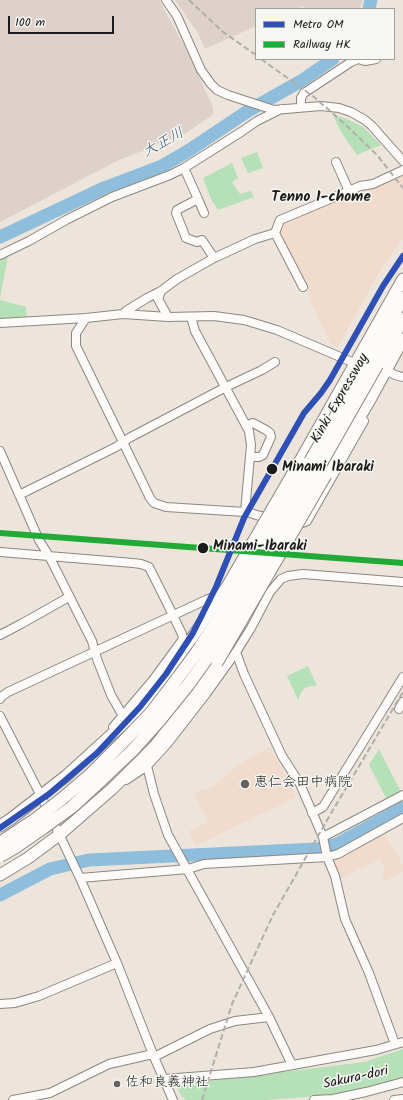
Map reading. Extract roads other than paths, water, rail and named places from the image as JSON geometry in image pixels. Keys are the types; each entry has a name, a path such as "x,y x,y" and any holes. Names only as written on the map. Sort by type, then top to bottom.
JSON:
{"highway":[{"name":"Kinki Expressway","path":"0,843 36,820 91,774 150,713 197,652 237,590 403,298"},
{"name":"Kinki Expressway","path":"0,856 43,828 72,806 99,782 159,721 188,684 206,660 246,595 403,319"}],"main road":[{"path":"0,826 66,776 143,706 178,660 228,585 403,279"},
{"path":"0,875 28,858 59,835 113,788 155,746 200,687 217,663 403,339"}],"street":[{"path":"166,0 177,16 196,62 205,77 217,90 243,100 277,109 321,106 339,108 365,120 403,161"},
{"path":"301,107 301,98 304,93 356,60"},
{"path":"0,254 29,241 66,220 112,197 170,175 184,168 277,109"},
{"path":"336,162 349,191"},
{"path":"184,168 204,213"},
{"path":"302,287 275,233 280,220 360,186 373,184 403,170"},
{"path":"198,199 177,210 176,213 186,238 197,242 202,240 214,258"},
{"path":"123,314 147,298 161,291 177,279 214,258 275,233"},
{"path":"161,291 158,299 168,317"},
{"path":"0,322 86,318 123,314 168,317 191,316 229,318 277,330 352,362"},
{"path":"191,316 196,331 249,431 251,440 245,512"},
{"path":"86,318 76,334 76,346 148,496 154,503 166,507 245,512 264,517 302,523 307,521 380,392 386,370 403,377"},
{"path":"264,517 352,362 369,340"},
{"path":"19,495 116,447 129,438 275,362"},
{"path":"247,425 253,423 266,430 271,437 263,455 259,458 250,457"},
{"path":"0,451 40,540 92,641 112,695 123,716"},
{"path":"0,552 133,563 149,567 182,634 182,640 153,680 91,754"},
{"path":"113,788 147,766 172,738 236,652 270,592 281,580 303,574 403,582"},
{"path":"0,635 69,597"},
{"path":"0,700 1,697 8,692 214,597 226,600 257,617"},
{"path":"164,1079 254,1072 376,1050 399,1043 346,919 335,876 326,855 324,839 300,784 282,756 244,674 236,652"},
{"path":"312,813 323,807 403,677"},
{"path":"1,721 41,796 78,874 117,963 173,1100"},
{"path":"147,766 154,794 168,835 269,1017 292,1065"},
{"path":"324,839 403,795"},
{"path":"78,874 338,854 403,818"},
{"path":"0,1004 15,1003 38,996 117,963"},
{"path":"13,1100 50,1093 109,1064 154,1056 210,1029 235,1021 269,1017"},
{"name":"Sakura-dori","path":"314,1100 333,1099 403,1082"},
{"path":"394,1100 403,1099"}],"waterway":[{"name":"大正川","path":"369,8 371,0"},
{"name":"大正川","path":"0,237 104,188 162,166 188,151 248,111 301,81 332,60"},
{"path":"0,895 50,869 89,860 317,849 337,844 403,808"}],"railway":[{"path":"189,0 223,32 255,54"},
{"path":"262,60 314,97 345,124 377,155 403,188"},
{"path":"202,1100 232,1004 273,915 403,692"}],"metro line":[{"name":"OM","path":"0,828 49,794 97,753 140,707 166,674 193,633 216,587 244,518 304,413 330,380 383,286 403,256"}],"rail line":[{"name":"HK","path":"0,533 403,563"}],"place":[{"name":"Minami Ibaraki","path":"272,469"},
{"name":"Minami-Ibaraki","path":"203,548"},
{"name":"恵仁会田中病院","path":"245,784"},
{"name":"佐和良義神社","path":"117,1084"}],"district":[{"name":"Tenno 1-chome","path":"321,198"}]}
